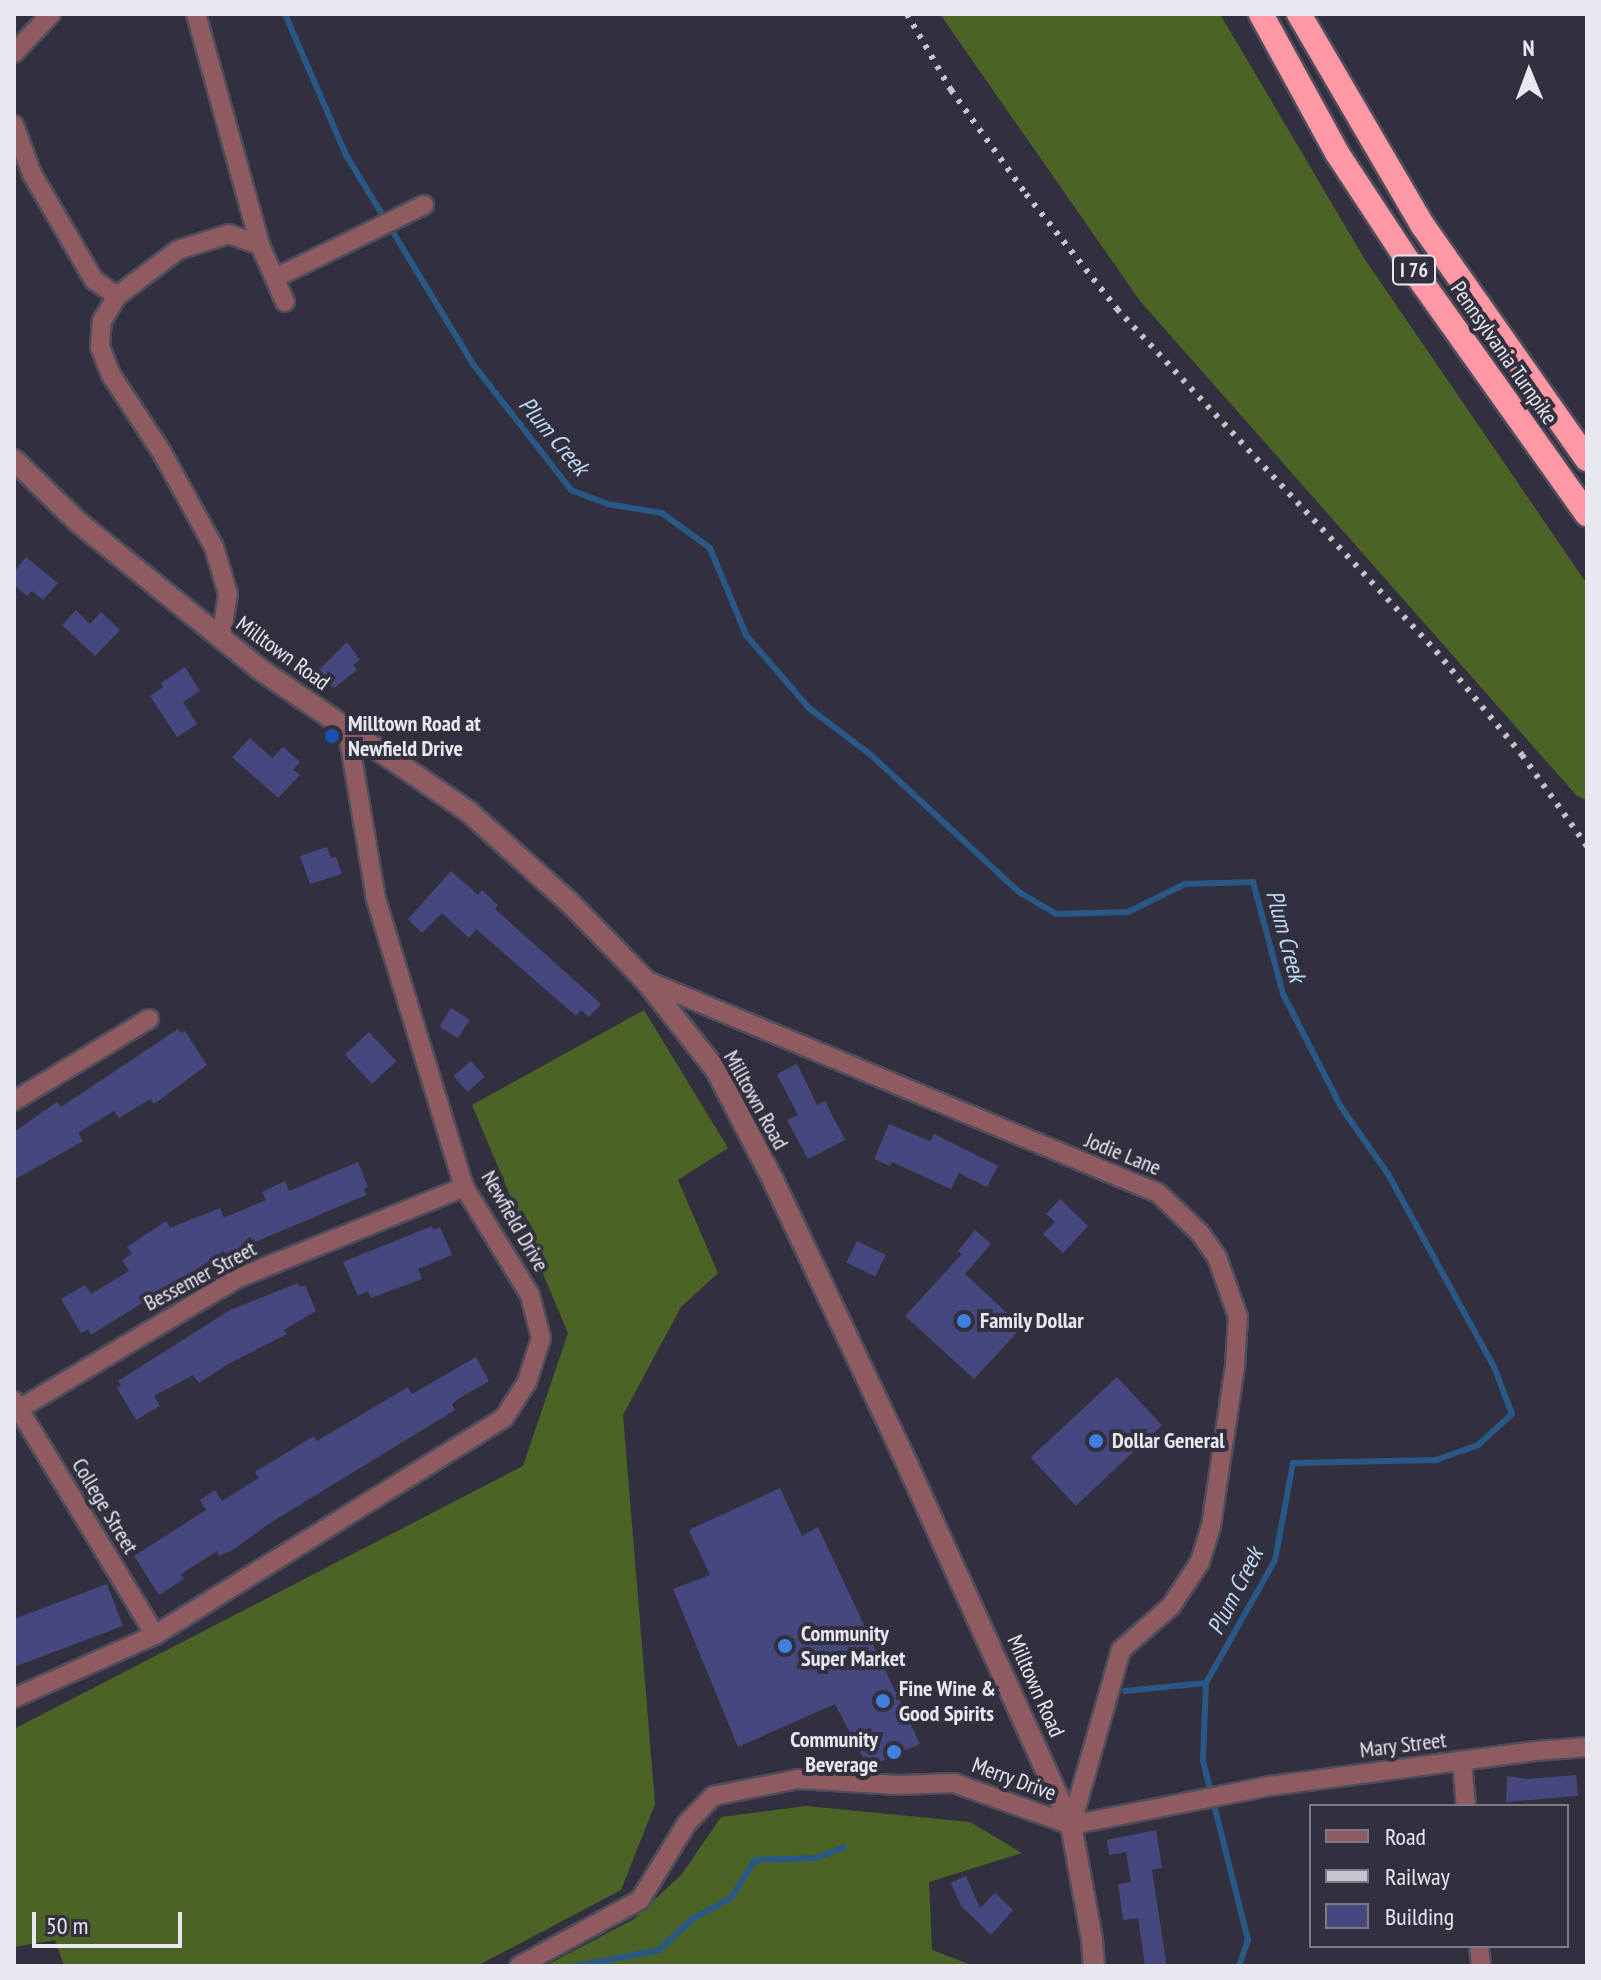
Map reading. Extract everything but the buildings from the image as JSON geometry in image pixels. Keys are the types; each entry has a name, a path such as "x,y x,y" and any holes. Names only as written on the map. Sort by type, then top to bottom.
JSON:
{"highway":[{"name":"Pennsylvania Turnpike","path":"1261,14 1337,153 1419,278 1587,514"},
{"name":"Pennsylvania Turnpike","path":"1299,14 1423,226 1587,459"}],"street":[{"path":"14,53 51,14"},
{"path":"196,14 260,245 285,302"},
{"path":"14,125 32,174 94,280 117,296"},
{"path":"275,278 424,205"},
{"path":"221,638 228,594 214,547 161,451 111,375 100,347 102,321 117,296 178,250 229,234 260,245"},
{"name":"Milltown Road","path":"14,460 78,522 258,668 469,812 569,902 645,980 716,1070 774,1182 988,1637 1071,1825 1094,1966"},
{"name":"Newfield Drive","path":"14,1698 155,1635 504,1418 527,1382 541,1338 530,1295 464,1187 376,899 347,727"},
{"name":"Jodie Lane","path":"645,980 1158,1193 1200,1233 1217,1257 1238,1317 1235,1366 1211,1526 1200,1562 1171,1606 1121,1650 1071,1825"},
{"path":"14,1101 149,1019"},
{"name":"Bessemer Street","path":"16,1407 238,1278 464,1187"},
{"name":"College Street","path":"16,1407 155,1635"},
{"name":"Mary Street","path":"1226,1793 1587,1747"},
{"path":"1462,1762 1466,1804"},
{"name":"Merry Drive","path":"519,1966 640,1900 687,1823 713,1796 798,1779 898,1785 954,1783 1071,1825 1226,1793"}],"green space":[{"path":"940,14 1220,14 1364,258 1587,584 1587,800 1577,796 1140,301"},
{"path":"644,1010 728,1148 678,1180 718,1273 681,1307 623,1415 655,1804 621,1890 477,1966 64,1966 55,1940 14,1947 14,1729 523,1466 568,1333 472,1105"},
{"path":"806,1806 970,1822 1022,1853 929,1882 932,1950 974,1966 545,1966 634,1919 682,1874 721,1817"}],"waterway":[{"name":"Plum Creek","path":"285,14 346,155 473,364 571,490 607,504 662,513 710,548 746,635 809,708 871,755 1019,892 1056,914 1128,912 1185,884 1253,882 1283,994 1341,1107 1388,1174 1495,1369 1512,1414 1478,1445 1436,1460 1293,1463 1275,1560 1206,1683 1203,1761 1248,1940 1239,1966"},
{"path":"1125,1691 1206,1683"},
{"path":"577,1966 659,1950 692,1919 731,1898 755,1860 816,1858 844,1847"}],"railway":[{"path":"907,14 951,90 1026,194 1117,309 1436,651 1522,755 1587,846"}],"place":[{"name":"Milltown Road at Newfield Drive","path":"332,736"},
{"name":"Family Dollar","path":"964,1321"},
{"name":"Dollar General","path":"1096,1441"},
{"name":"Community Super Market","path":"785,1646"},
{"name":"Fine Wine & Good Spirits","path":"883,1701"},
{"name":"Community Beverage","path":"894,1752"}]}
